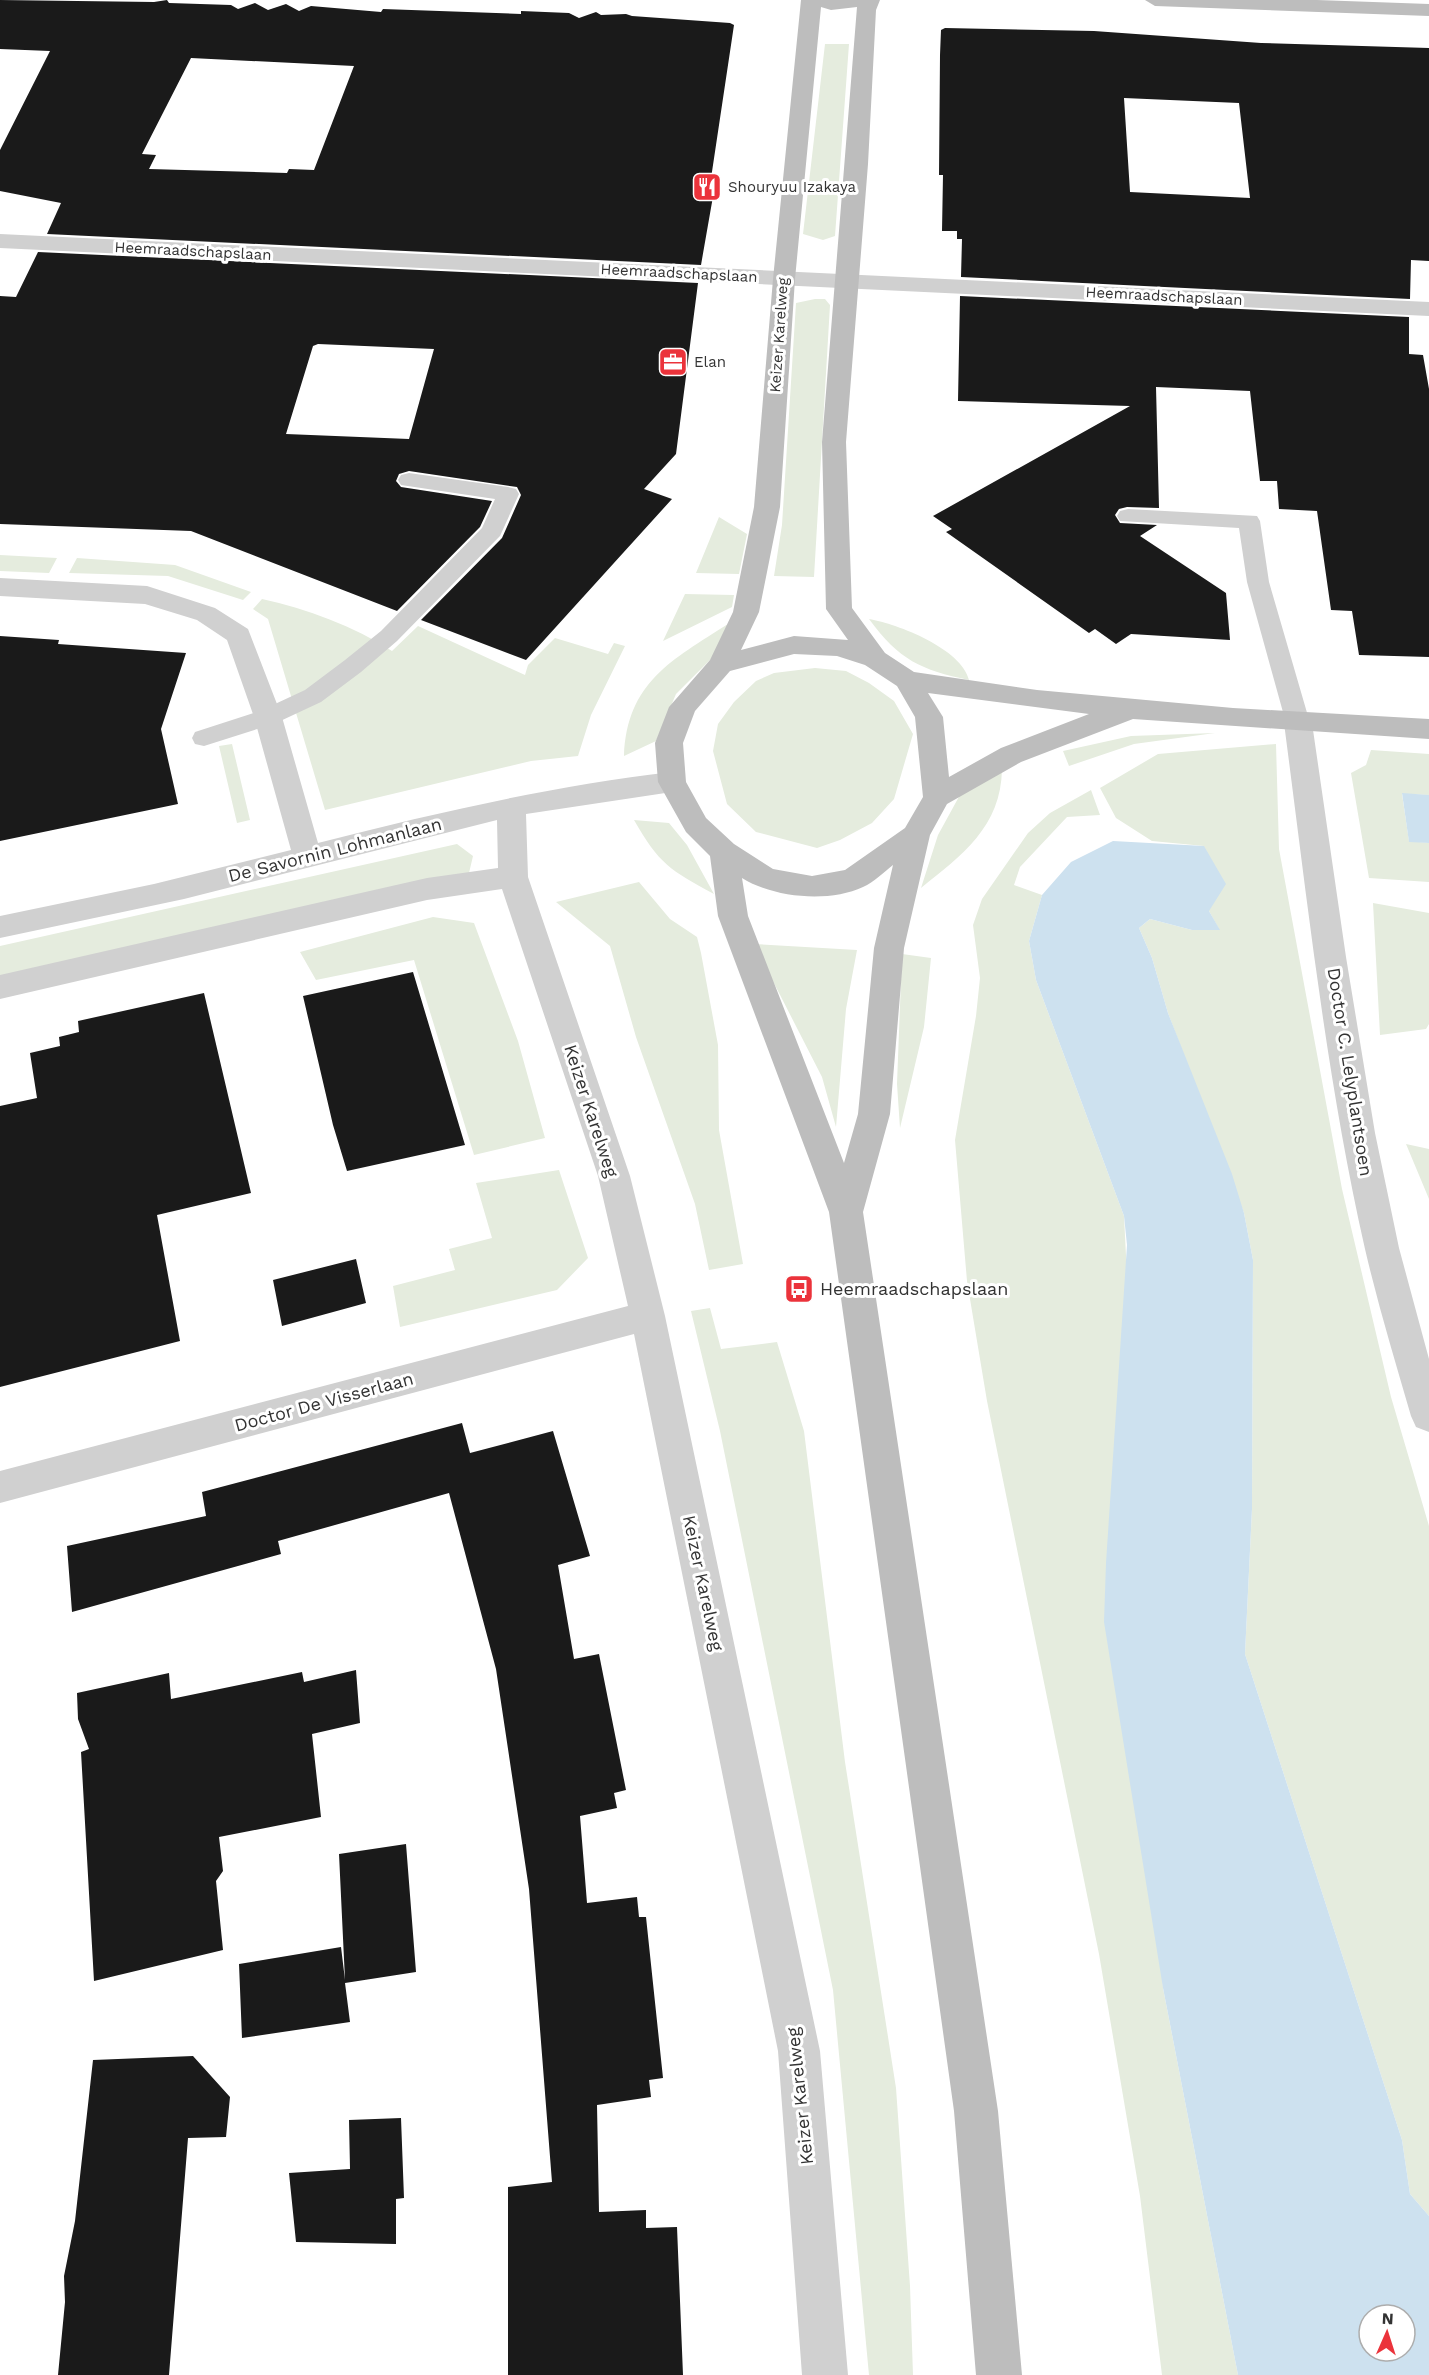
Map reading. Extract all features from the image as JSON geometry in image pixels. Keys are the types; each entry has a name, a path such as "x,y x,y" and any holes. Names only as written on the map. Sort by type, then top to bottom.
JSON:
{"main road":[{"name":"Keizer Karelweg","path":"672,782 669,743 683,707 722,664 746,612 766,507 784,279 811,0"},
{"path":"818,0 831,4 870,0 866,10 857,164 834,442 839,609 875,659"},
{"path":"1155,0 1429,10"},
{"path":"722,664 794,645 839,647 875,659 907,680 1032,700 1298,723 1429,729"},
{"path":"907,680 929,717 937,797"},
{"path":"846,1212 874,1114 889,948 915,835 937,797 1011,755 1132,708"},
{"path":"672,782 696,825 724,852 765,878 812,887 853,879 915,835"},
{"path":"724,852 733,916 846,1212 976,2111 999,2375"}],"street":[{"name":"Heemraadschapslaan","path":"0,241 1429,309"},
{"path":"0,587 147,595 206,614 239,635 268,717 307,856"},
{"name":"Doctor C. Lelyplantsoen","path":"1298,723 1320,880 1370,1192 1406,1343 1429,1416"},
{"name":"De Savornin Lohmanlaan","path":"0,927 189,887 511,807 610,787 672,782"},
{"name":"Keizer Karelweg","path":"511,807 513,878 614,1176 648,1316 799,2051 825,2375"},
{"path":"0,987 428,889 513,878"},
{"name":"Doctor De Visserlaan","path":"0,1487 648,1316"}],"lane":[{"path":"204,738 268,717 313,696 389,636 492,531 508,494 409,480"},
{"path":"1128,516 1249,520 1258,582 1298,723"}],"shaded area":[{"path":"825,44 849,44 835,236 823,240 803,234"},
{"path":"825,299 830,305 814,577 774,576 782,525 796,303"},
{"path":"719,517 747,534 739,574 696,573"},
{"path":"0,555 57,558 49,573 0,571"},
{"path":"77,558 175,565 251,592 243,600 168,576 69,573"},
{"path":"685,594 734,595 732,607 663,641"},
{"path":"262,599 330,619 392,651 418,626 525,675 528,665 555,638 608,654 614,643 625,646 591,715 578,756 531,761 325,810 268,619 253,609"},
{"path":"869,619 912,632 942,648 964,669 969,680 937,672 912,661 901,654"},
{"path":"728,624 713,657 676,694 656,741 624,756 627,731 643,691 671,662"},
{"path":"815,668 846,671 869,683 894,701 913,734 894,799 872,823 840,840 817,848 756,832 727,804 713,751 718,724 734,702 756,681 774,673"},
{"path":"1215,733 1134,744 1069,766 1063,751 1131,736"},
{"path":"232,744 250,820 237,823 219,746"},
{"path":"1276,744 1279,849 1342,1189 1391,1397 1429,1526 1429,2216 1410,2194 1402,2140 1245,1654 1252,1509 1253,1260 1244,1213 1168,1013 1152,958 1139,928 1150,919 1192,930 1219,929 1209,911 1204,846 1152,841 1116,818 1100,788 1158,754"},
{"path":"1371,750 1429,754 1429,795 1402,794 1409,841 1429,843 1429,882 1369,878 1351,773 1366,765"},
{"path":"1002,769 995,807 987,823 951,864 921,888 938,835 961,793"},
{"path":"1091,790 1100,815 1067,817 1020,867 1014,885 1042,895 1029,941 1036,980 1124,1216 1163,1988 1238,2375 1162,2375 1140,2196 1099,1954 987,1401 967,1281 955,1140 976,1016 980,978 973,925 982,899 1028,833 1050,813"},
{"path":"634,820 669,823 687,845 714,894 676,872 667,864 651,847"},
{"path":"457,844 473,856 469,873 0,977 0,946"},
{"path":"639,882 670,919 697,937 718,1045 719,1130 743,1264 709,1270 695,1204 636,1037 610,946 556,902"},
{"path":"1373,903 1429,913 1429,1024 1426,1029 1380,1035"},
{"path":"433,917 474,923 518,1041 545,1138 474,1155 414,960 316,980 300,952"},
{"path":"754,944 857,950 846,1009 836,1127 822,1077"},
{"path":"902,954 931,958 924,1027 900,1128 897,1084"},
{"path":"1406,1144 1429,1149 1429,1199"},
{"path":"559,1170 588,1258 557,1290 400,1327 393,1286 455,1270 449,1249 492,1238 476,1183"},
{"path":"710,1308 721,1349 777,1342 804,1431 845,1762 896,2088 910,2286 913,2375 869,2375 833,1990 720,1431 691,1311"}],"water":[{"path":"1402,793 1429,795 1429,843 1409,842"},
{"path":"1113,841 1204,846 1226,884 1209,911 1220,930 1192,930 1150,919 1139,928 1152,958 1168,1013 1232,1174 1244,1213 1253,1260 1252,1509 1245,1654 1402,2140 1410,2194 1429,2216 1429,2375 1238,2375 1163,1988 1104,1622 1127,1245 1124,1216 1036,980 1029,941 1042,895 1071,862"}],"building":[{"path":"0,0 154,2 167,0 169,3 231,5 238,9 255,3 268,10 286,4 299,11 311,6 381,12 383,9 521,14 521,11 569,13 579,18 596,12 601,15 626,14 734,25 710,185 715,185 701,265 47,234 61,203 0,191 0,150 50,51 0,49","holes":["191,58 354,66 314,170 289,169 287,173 149,169 156,155 142,154"]},
{"path":"945,28 1094,31 1261,43 1429,48 1429,261 1411,260 1410,299 961,277 962,239 957,239 957,231 942,231 943,175 939,175 941,30","holes":["1124,98 1239,103 1250,198 1130,192"]},
{"path":"38,252 698,283 676,454 644,489 672,499 526,660 421,620 502,538 521,495 517,487 409,471 399,474 396,481 401,487 492,501 480,527 397,611 191,531 0,524 0,296 16,297","holes":["318,344 434,349 409,439 286,434 313,346"]},
{"path":"960,296 1409,317 1409,354 1423,355 1429,389 1429,657 1359,655 1352,611 1331,610 1317,511 1279,509 1277,481 1260,481 1250,391 1156,387 1159,508 1127,507 1119,509 1115,515 1120,523 1157,525 1140,536 1226,593 1230,640 1131,634 1116,644 1095,629 1089,633 946,532 952,529 933,516 1130,406 958,401"},
{"path":"0,636 59,640 58,644 186,653 161,729 178,804 0,841"},
{"path":"413,972 465,1145 347,1171 333,1125 303,996"},
{"path":"204,993 251,1193 157,1215 180,1341 0,1387 0,1106 37,1098 30,1053 60,1046 59,1037 79,1032 78,1021"},
{"path":"356,1259 366,1303 282,1326 273,1280"},
{"path":"462,1423 470,1453 553,1431 590,1556 558,1565 574,1659 599,1654 626,1790 614,1793 617,1808 580,1816 587,1903 637,1897 639,1917 646,1917 663,2078 649,2080 651,2097 597,2105 599,2212 646,2210 646,2228 677,2227 683,2375 508,2375 508,2187 552,2182 529,1889 496,1669 449,1493 278,1541 281,1554 72,1612 67,1546 206,1516 202,1492"},
{"path":"356,1670 360,1723 312,1734 321,1817 219,1837 223,1871 216,1881 223,1950 94,1981 81,1752 89,1749 78,1719 77,1693 169,1673 171,1699 302,1672 304,1682"},
{"path":"406,1844 416,1972 345,1983 350,2022 242,2038 239,1964 341,1947 345,1980 339,1854"},
{"path":"193,2056 230,2097 226,2137 188,2138 169,2375 58,2375 65,2302 64,2276 75,2221 93,2060"},
{"path":"401,2118 404,2198 396,2199 396,2244 296,2242 289,2173 350,2169 349,2120"}],"place":[{"name":"Shouryuu Izakaya","path":"707,187"},
{"name":"Elan","path":"673,362"},
{"name":"Heemraadschapslaan","path":"799,1289"}]}
